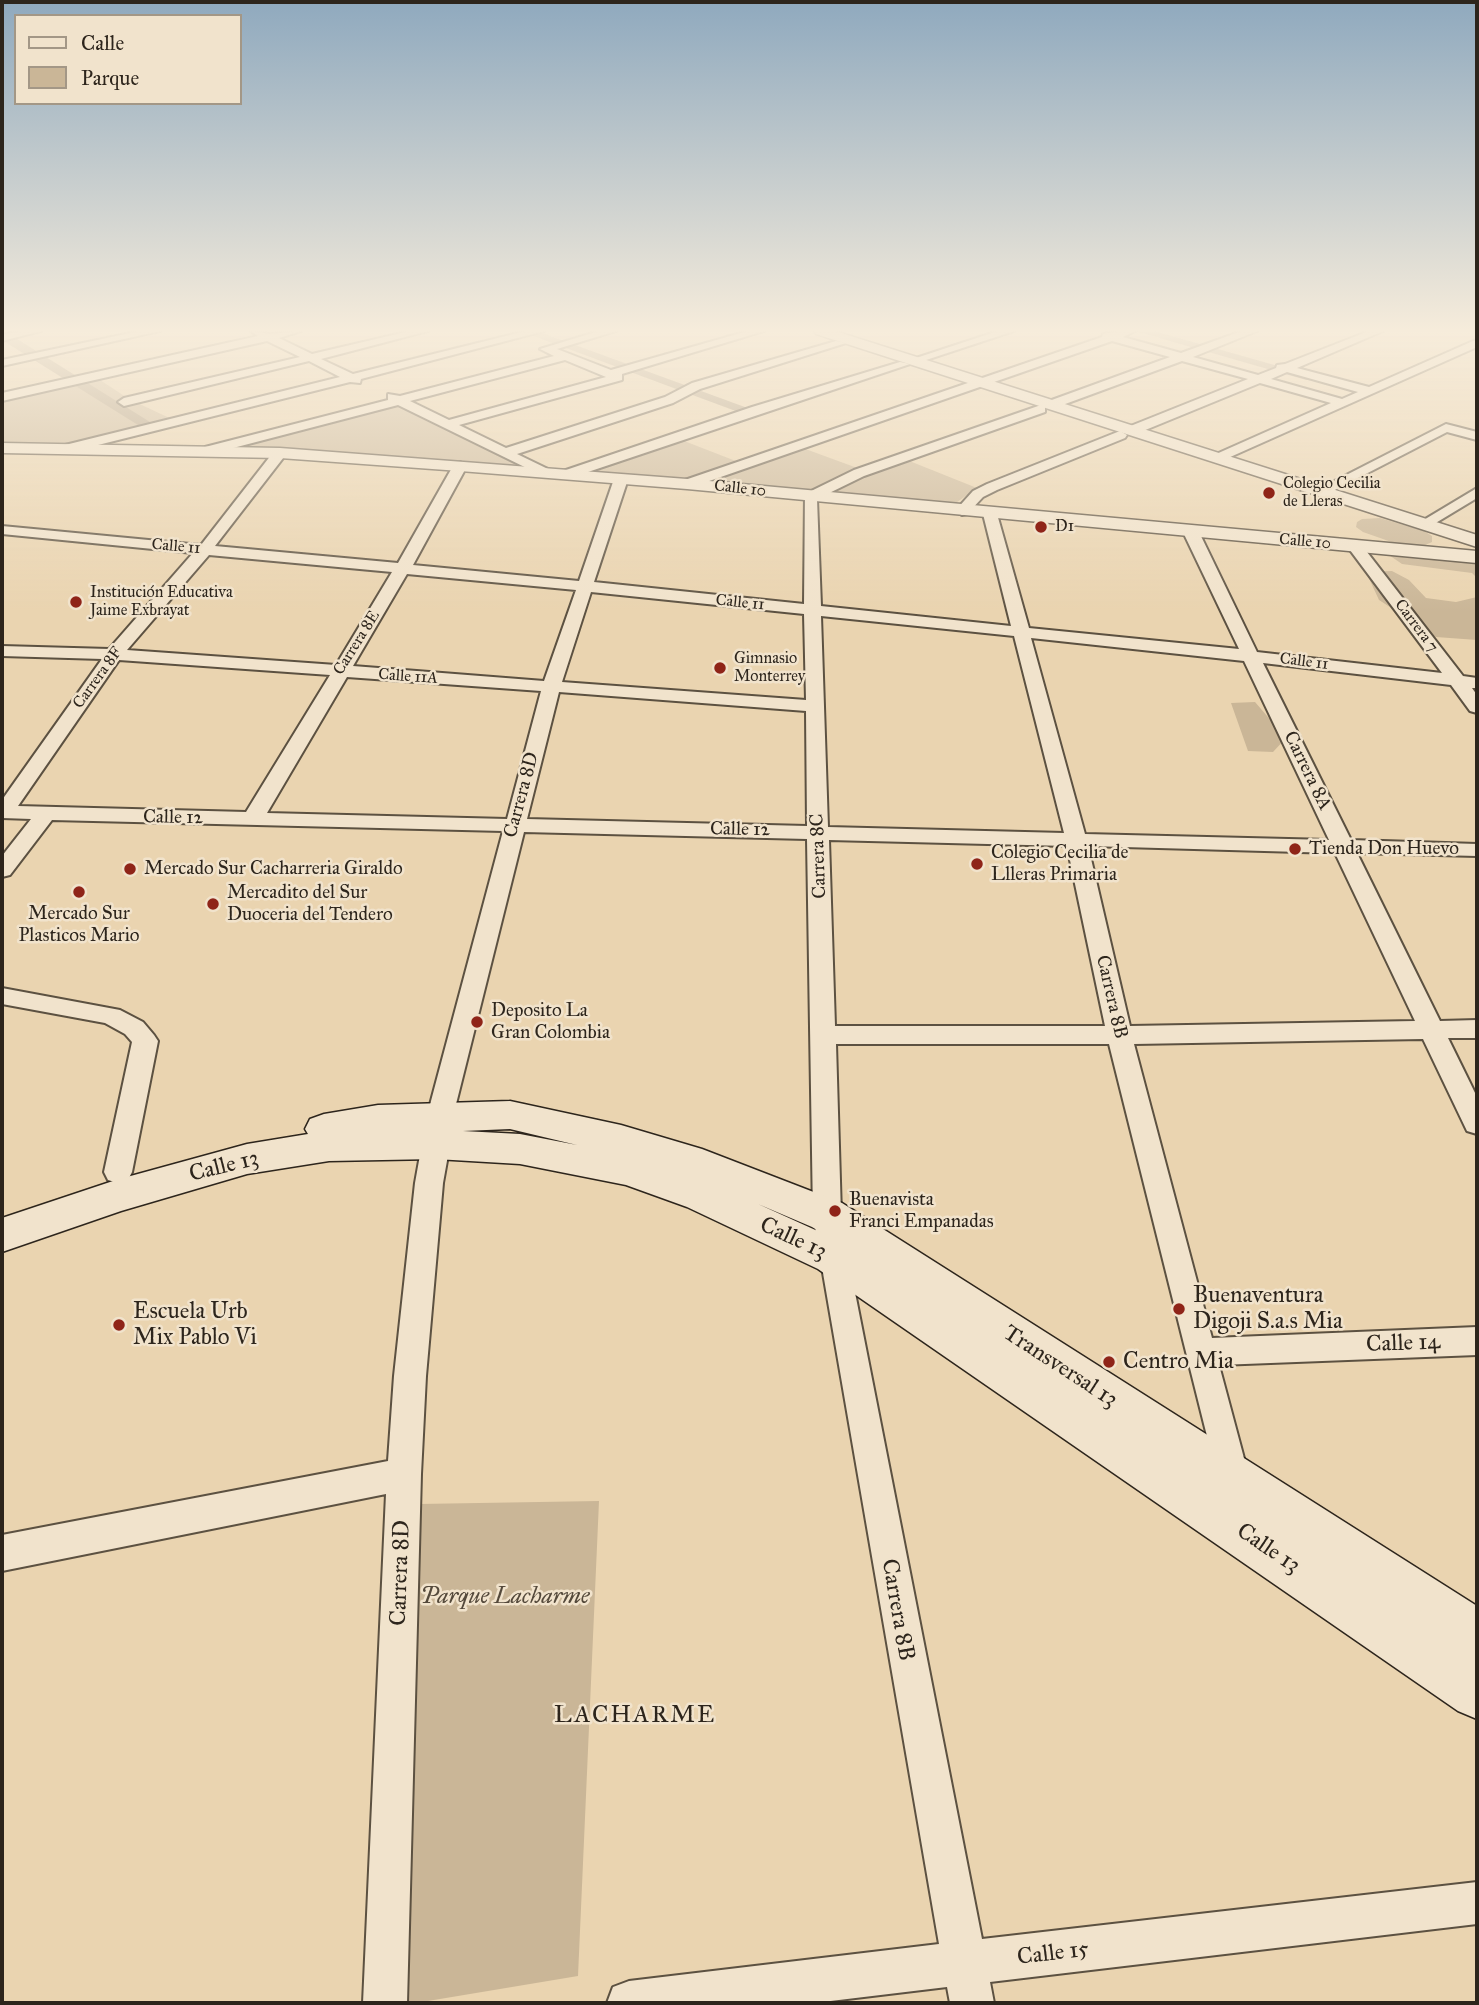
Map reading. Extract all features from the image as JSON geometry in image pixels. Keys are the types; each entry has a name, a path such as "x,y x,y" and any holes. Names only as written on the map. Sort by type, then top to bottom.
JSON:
{"main road":[{"name":"Calle 13","path":"2,1235 116,1196 247,1159 438,1130 510,1115 621,1140"},
{"name":"Calle 13","path":"2,1211 118,1172 378,1119 630,1170 701,1196 830,1236 1477,1692"},
{"name":"Transversal 13","path":"621,1140 702,1164 830,1236 1232,1479 1477,1637"}],"street":[{"path":"66,449 164,425"},
{"path":"210,450 308,425"},
{"path":"447,425 545,473"},
{"path":"505,453 588,425"},
{"path":"568,474 713,425"},
{"path":"687,484 859,425"},
{"path":"810,497 859,473 997,425"},
{"path":"1100,425 1309,497 1332,507 1347,529"},
{"path":"962,511 978,494 992,487 1147,425"},
{"path":"1219,458 1295,425"},
{"path":"1322,491 1446,428 1477,436"},
{"path":"1126,433 1219,458 1477,541"},
{"name":"Calle 10","path":"2,448 280,453 687,484 1191,532 1347,529 1407,551 1477,557"},
{"name":"Carrera 8F","path":"3,812 114,654 205,549 280,453"},
{"name":"Carrera 8E","path":"252,820 403,568 460,466"},
{"name":"Carrera 8D","path":"385,2003 404,1474 412,1362 438,1130 551,687 621,479"},
{"path":"1431,526 1477,492"},
{"name":"Carrera 8C","path":"810,497 830,1236"},
{"path":"1347,529 1348,516 1357,513 1387,513"},
{"name":"Carrera 8B","path":"990,514 1076,839 1119,1035 1202,1352 1232,1479"},
{"path":"1407,551 1436,547 1443,542 1444,536 1431,526"},
{"name":"Carrera 7","path":"1347,529 1477,707"},
{"name":"Calle 11","path":"2,530 583,586 1251,656 1477,683"},
{"name":"Carrera 8A","path":"1191,532 1477,1124"},
{"name":"Calle 11A","path":"2,651 114,654 814,706"},
{"name":"Calle 12","path":"3,812 1477,850"},
{"path":"2,870 45,815"},
{"path":"2,996 111,1016 134,1028 145,1041 118,1172"},
{"path":"825,1035 1119,1035 1477,1030"},
{"name":"Carrera 8B","path":"830,1236 967,1984"},
{"name":"Calle 14","path":"1202,1352 1477,1341"},
{"path":"2,1553 404,1474"},
{"name":"Calle 15","path":"629,2003 967,1984 1477,1903"}],"green space":[{"path":"2,425 167,425 66,449 2,448"},
{"path":"308,425 446,425 545,473 210,450"},
{"path":"679,439 741,463 687,482 575,473"},
{"path":"800,447 871,473 907,460 977,488 950,507 700,482"},
{"path":"1380,518 1424,531 1432,536 1432,542 1423,546 1397,544 1356,527 1357,522 1362,519"},
{"path":"1386,553 1477,562 1477,578 1472,573 1402,564"},
{"path":"1392,571 1409,580 1426,598 1456,602 1477,597 1477,640 1436,637 1379,600 1366,572"},
{"path":"1255,702 1286,738 1273,752 1248,751 1231,703"},
{"name":"Parque Lacharme","path":"599,1501 578,1976 416,2003 399,2003 419,1504"}],"waterway":[{"path":"147,425 151,427"}],"place":[{"name":"Colegio Cecilia de Lleras","path":"1269,493"},
{"name":"D1","path":"1041,527"},
{"name":"Institución Educativa Jaime Exbrayat","path":"76,602"},
{"name":"Gimnasio Monterrey","path":"720,668"},
{"name":"Tienda Don Huevo","path":"1295,849"},
{"name":"Colegio Cecilia de Llleras Primaria","path":"977,864"},
{"name":"Mercado Sur Cacharreria Giraldo","path":"130,869"},
{"name":"Mercado Sur Plasticos Mario","path":"79,892"},
{"name":"Mercadito del Sur Duoceria del Tendero","path":"213,904"},
{"name":"Deposito La Gran Colombia","path":"477,1022"},
{"name":"Buenavista Franci Empanadas","path":"835,1211"},
{"name":"Buenaventura Digoji S.a.s Mia","path":"1179,1309"},
{"name":"Escuela Urb Mix Pablo Vi","path":"119,1325"},
{"name":"Centro Mia","path":"1109,1362"}],"district":[{"name":"LACHARME","path":"635,1716"}]}
